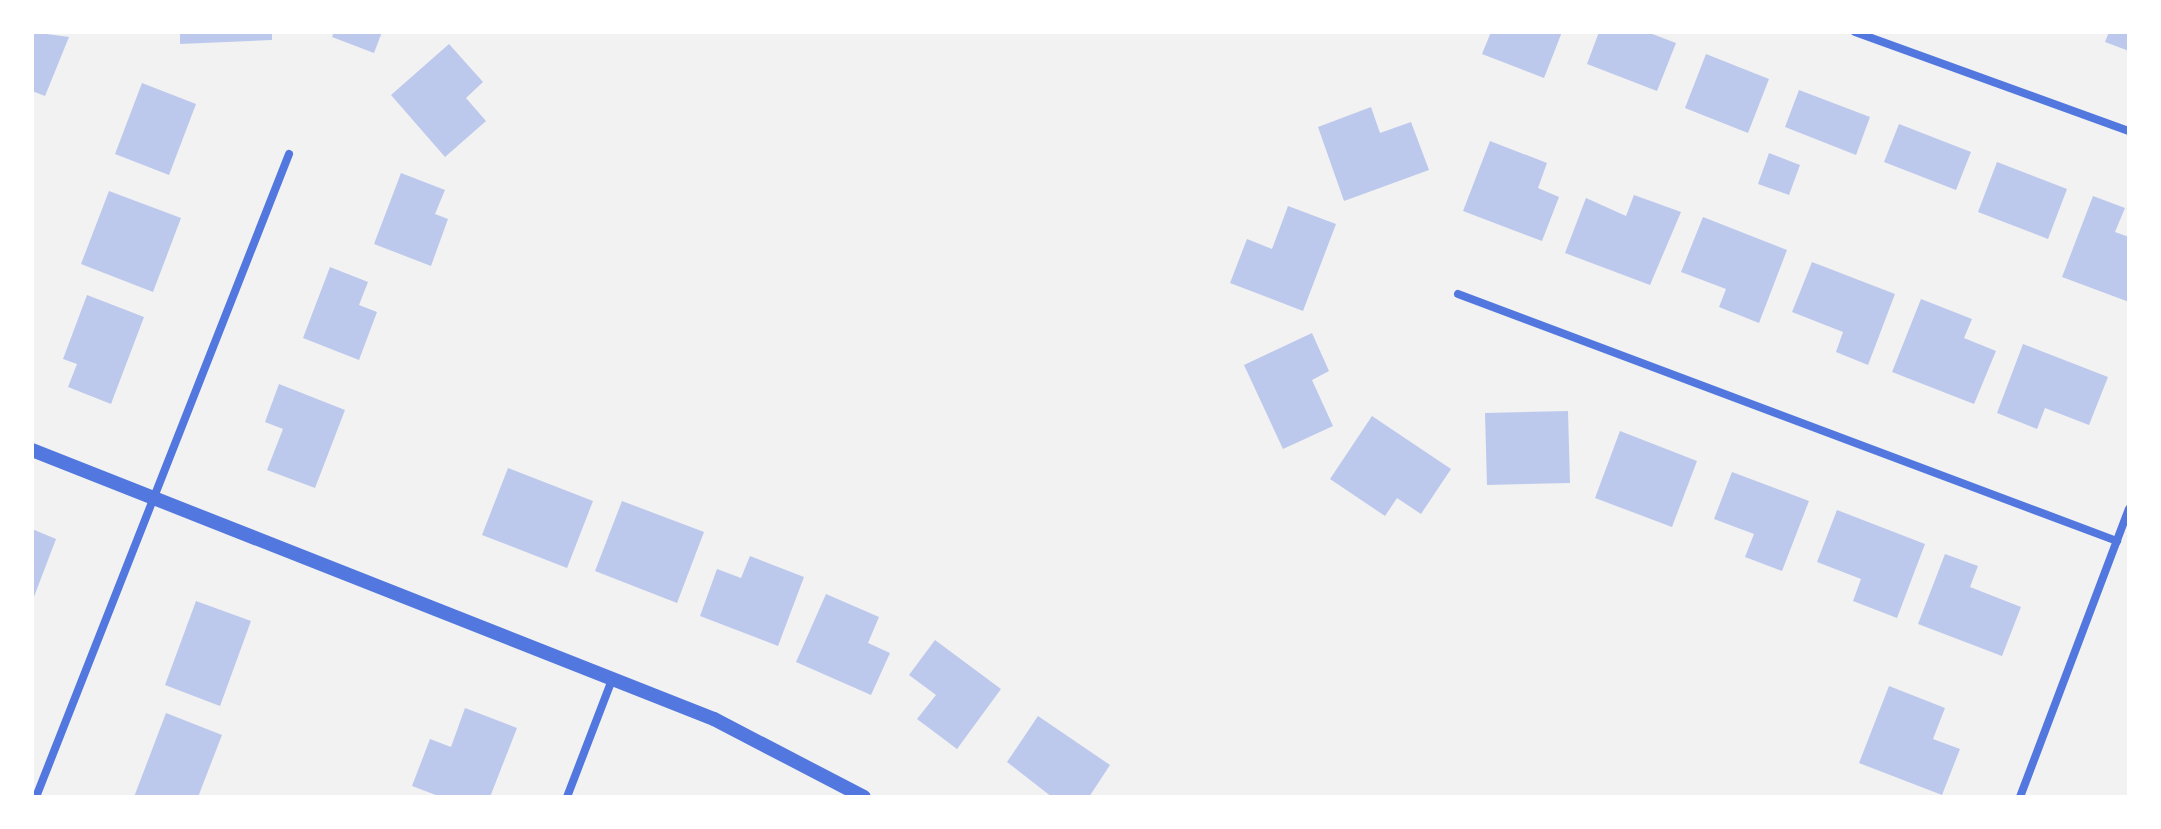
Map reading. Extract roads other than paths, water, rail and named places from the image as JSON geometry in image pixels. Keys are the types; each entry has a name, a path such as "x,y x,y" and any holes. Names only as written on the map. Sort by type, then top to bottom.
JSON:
{"street":[{"path":"1855,32 2129,131"},
{"path":"36,797 289,154"},
{"path":"1458,294 2117,541"},
{"path":"32,450 714,719 864,797"},
{"path":"2020,797 2129,509"},
{"path":"567,797 612,680"}]}
